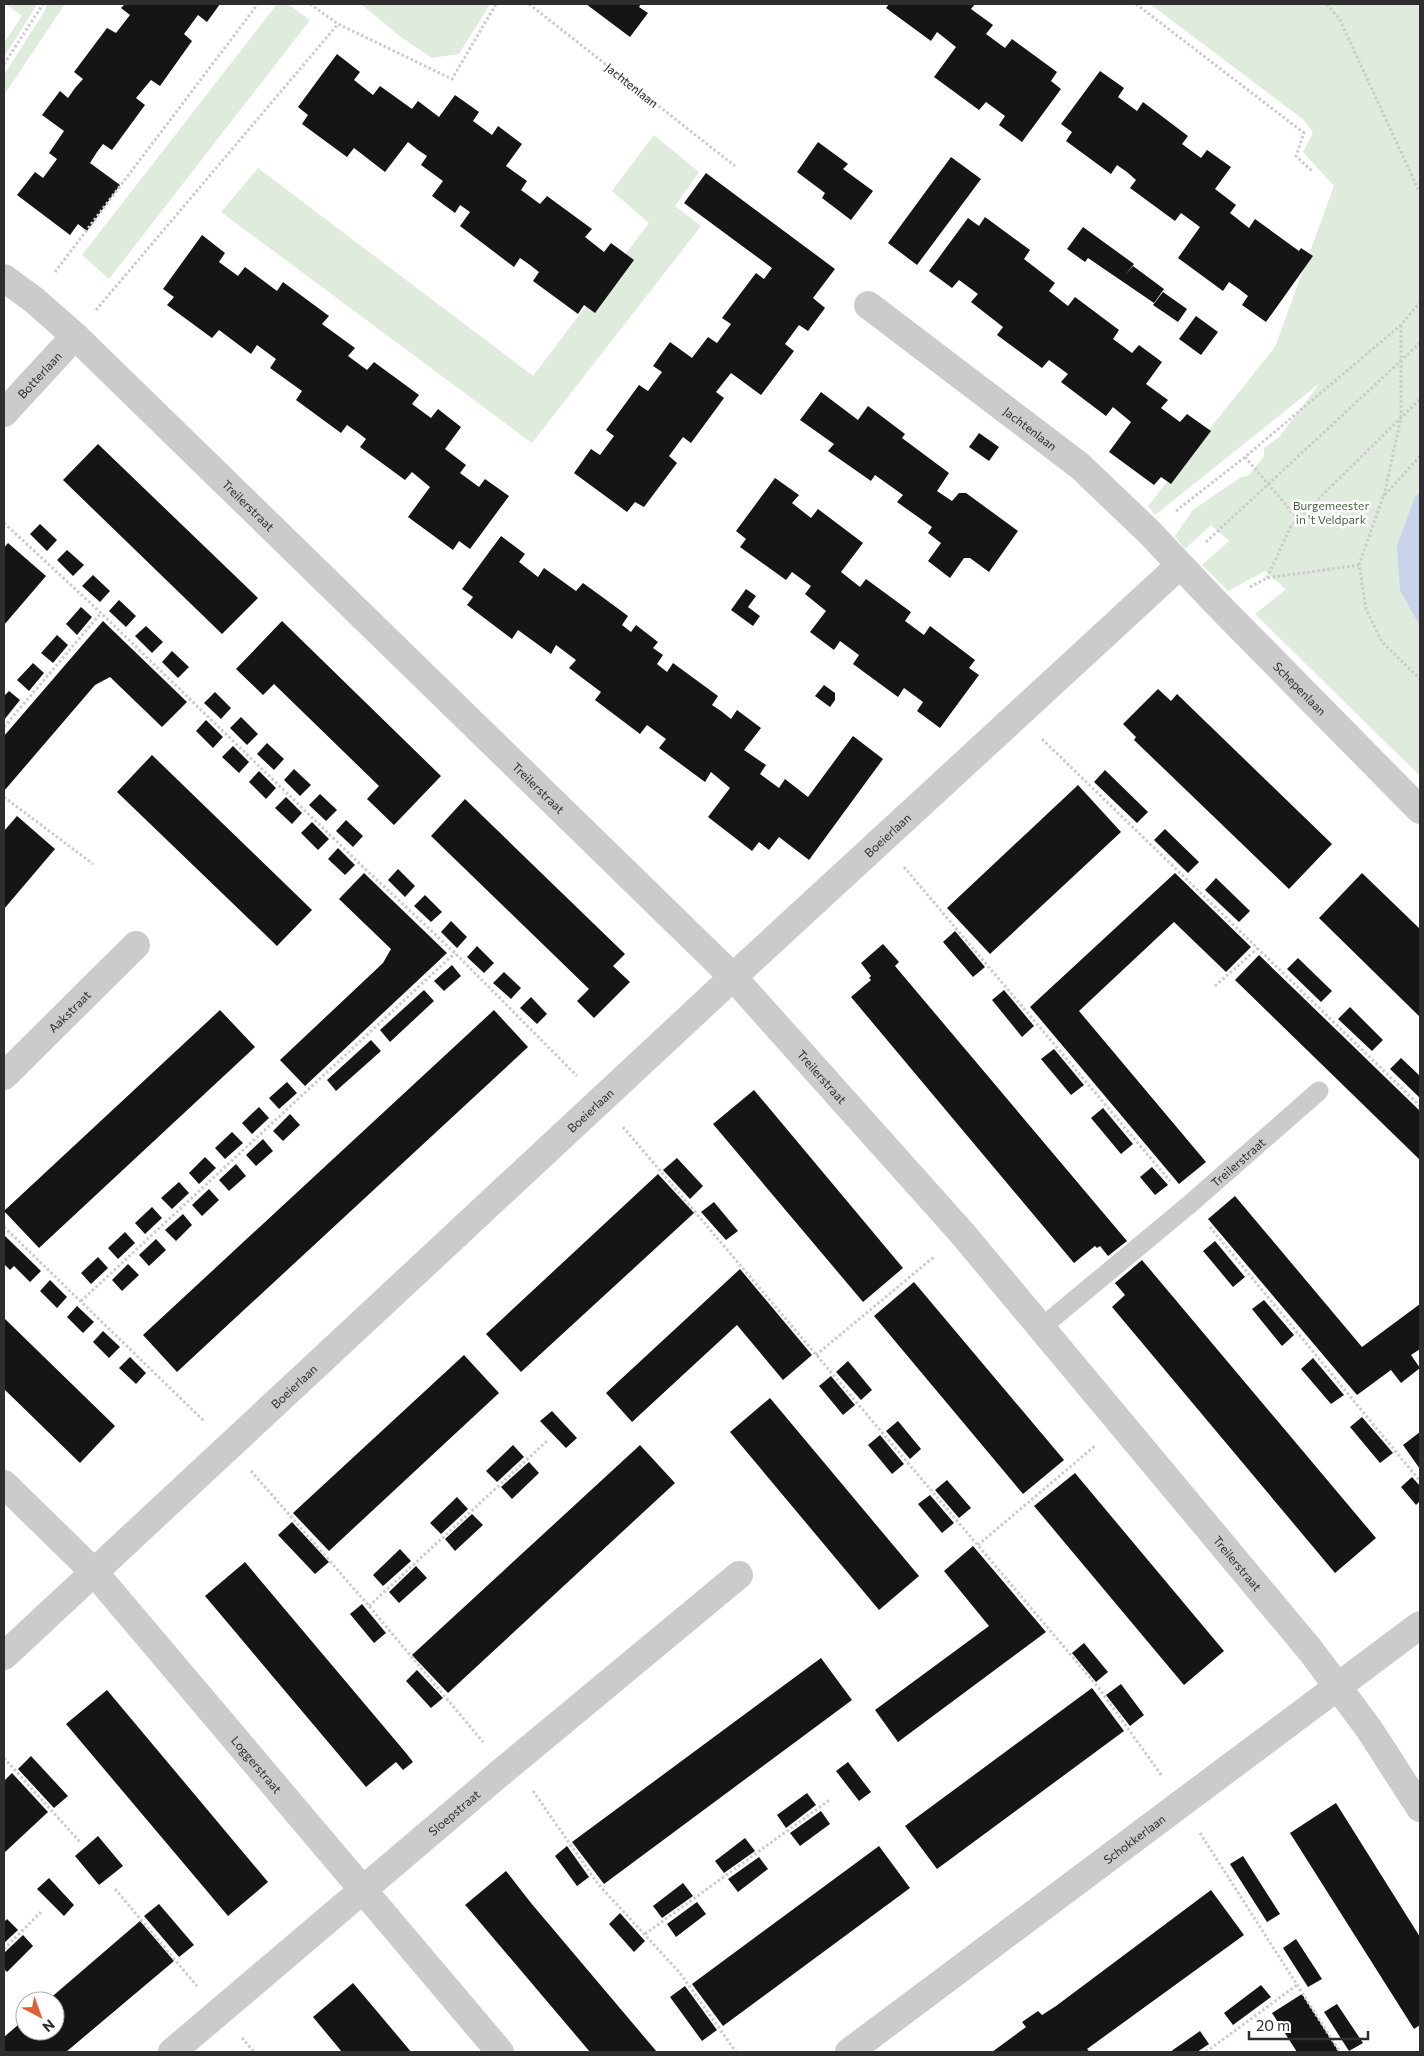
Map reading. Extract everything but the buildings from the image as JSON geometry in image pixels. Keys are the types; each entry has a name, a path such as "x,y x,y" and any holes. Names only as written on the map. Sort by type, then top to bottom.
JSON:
{"street":[{"name":"Treilerstraat","path":"4,278 34,300 75,336 733,977 962,1233 1305,1644 1369,1729 1420,1808"},
{"name":"Jachtenlaan","path":"868,305 1080,466 1149,532 1179,566"},
{"name":"Botterlaan","path":"4,413 75,336"},
{"name":"Boeierlaan","path":"4,1656 600,1100 1179,566"},
{"name":"Schepenlaan","path":"1179,566 1420,810"},
{"name":"Aakstraat","path":"4,1076 136,945"},
{"name":"Loggerstraat","path":"4,1484 94,1572 500,2052"},
{"name":"Sloepstraat","path":"172,2052 509,1766 739,1575"},
{"name":"Schokkerlaan","path":"849,2052 1420,1624"}],"lane":[{"name":"Treilerstraat","path":"1042,1327 1190,1204 1319,1091"}],"path":[{"path":"4,64 43,4"},
{"path":"34,300 258,4"},
{"path":"310,4 338,24 452,79 496,4"},
{"name":"Jachtenlaan","path":"529,4 735,166"},
{"path":"1136,4 1304,133 1296,156 1312,171"},
{"path":"1327,4 1340,20 1420,192"},
{"path":"75,336 338,24"},
{"path":"1149,532 1244,457 1401,325 1420,302"},
{"path":"1401,325 1401,417 1384,497 1359,565 1366,610 1382,642 1420,679"},
{"path":"1179,566 1420,343"},
{"path":"1267,578 1291,526 1420,400"},
{"path":"1384,497 1420,456"},
{"path":"1244,457 1269,483 1298,519"},
{"path":"4,523 361,865 455,952 600,1100 1098,1687 1182,1803 1208,1848 1340,2052"},
{"path":"1218,606 1267,578 1359,565"},
{"path":"4,727 101,614"},
{"path":"1018,714 1420,1106"},
{"path":"4,797 93,864"},
{"path":"882,840 1190,1204 1420,1481"},
{"path":"1215,986 1258,948"},
{"path":"81,1301 455,952"},
{"path":"4,1227 230,1446 509,1766 598,1884 680,1973 736,2052"},
{"path":"816,1355 962,1233"},
{"path":"978,1545 1121,1424"},
{"path":"369,1606 548,1440"},
{"path":"4,1758 80,1842"},
{"path":"646,1934 831,1799"},
{"path":"115,1890 254,2052"},
{"path":"4,1949 41,1912"},
{"path":"1206,2052 1297,1985"}],"green space":[{"path":"6,4 37,5 4,57 4,43 22,16"},
{"path":"46,4 65,4 4,95 4,75 46,9"},
{"path":"277,4 288,4 310,20 109,279 82,255"},
{"path":"361,4 490,4 459,54 432,58 401,37"},
{"name":"Burgemeester in 't Veldpark","path":"1150,4 1420,4 1420,776 1255,614 1286,589 1265,571 1228,591 1202,565 1229,541 1211,525 1185,549 1175,536 1193,510 1241,477 1248,476 1264,456 1264,448 1279,437 1320,383 1155,515 1148,506 1275,347 1334,186 1303,152 1313,133 1304,120"},
{"path":"654,135 699,172 675,206 701,226 532,443 221,212 258,168 533,376 649,223 612,191"}],"water":[{"path":"1420,492 1420,626 1400,590 1397,545 1415,497"}]}
